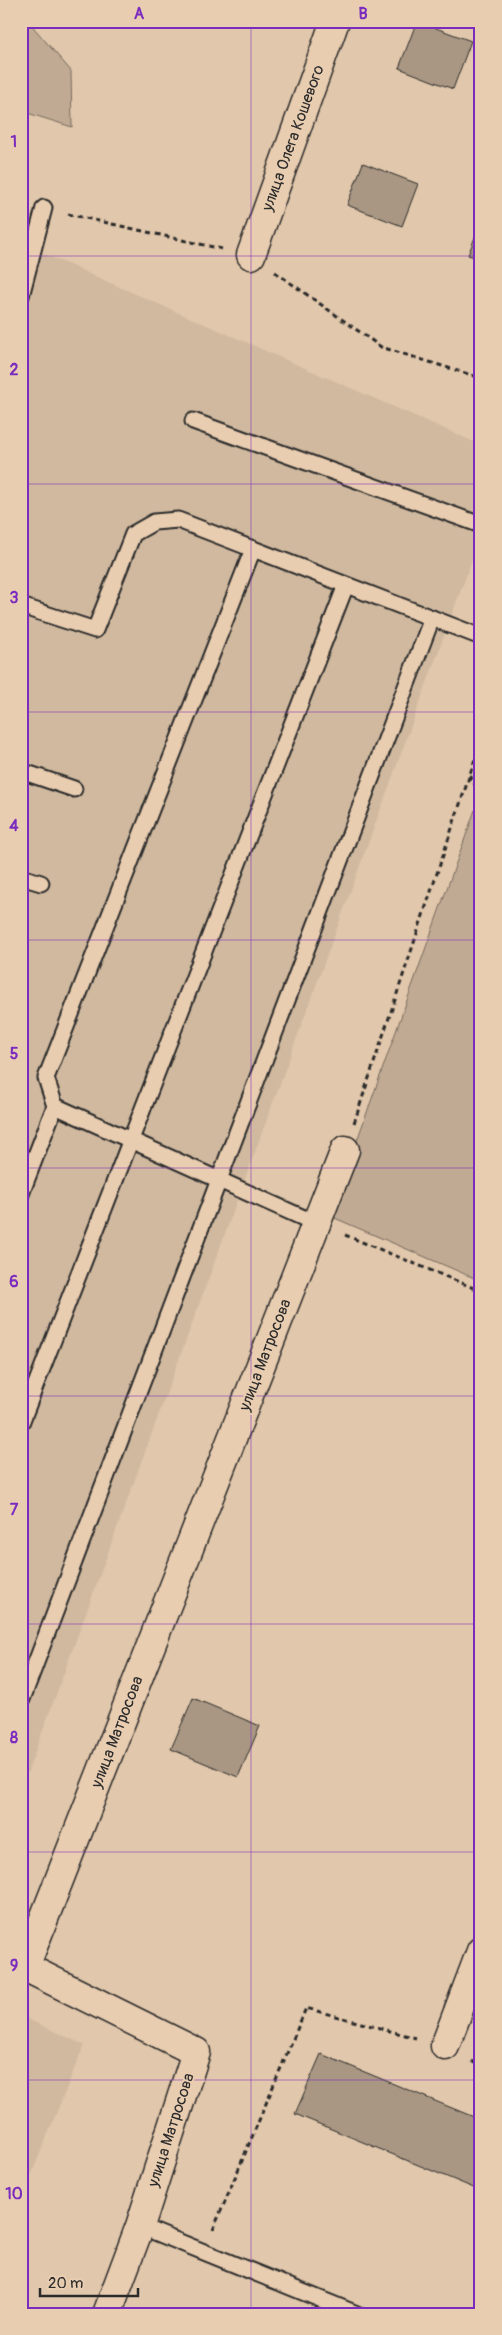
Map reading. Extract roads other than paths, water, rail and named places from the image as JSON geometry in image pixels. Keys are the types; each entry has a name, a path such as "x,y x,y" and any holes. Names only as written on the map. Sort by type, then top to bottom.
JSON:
{"street":[{"name":"улица Олега Кошевого","path":"251,255 335,21"},
{"name":"улица Матросова","path":"140,2226 196,2052 22,1970 346,1150"},
{"path":"445,2046 481,1951"},
{"path":"107,2314 140,2226"}],"lane":[{"path":"21,296 44,208"},
{"path":"193,421 481,524"},
{"path":"21,606 95,630 133,534 154,522 178,520 481,637"},
{"path":"21,1194 54,1106 46,1078 253,549"},
{"path":"21,1423 346,585"},
{"path":"21,1702 432,618"},
{"path":"21,771 74,789"},
{"path":"21,877 41,883"},
{"path":"54,1106 317,1224"},
{"path":"140,2226 357,2314"}]}
